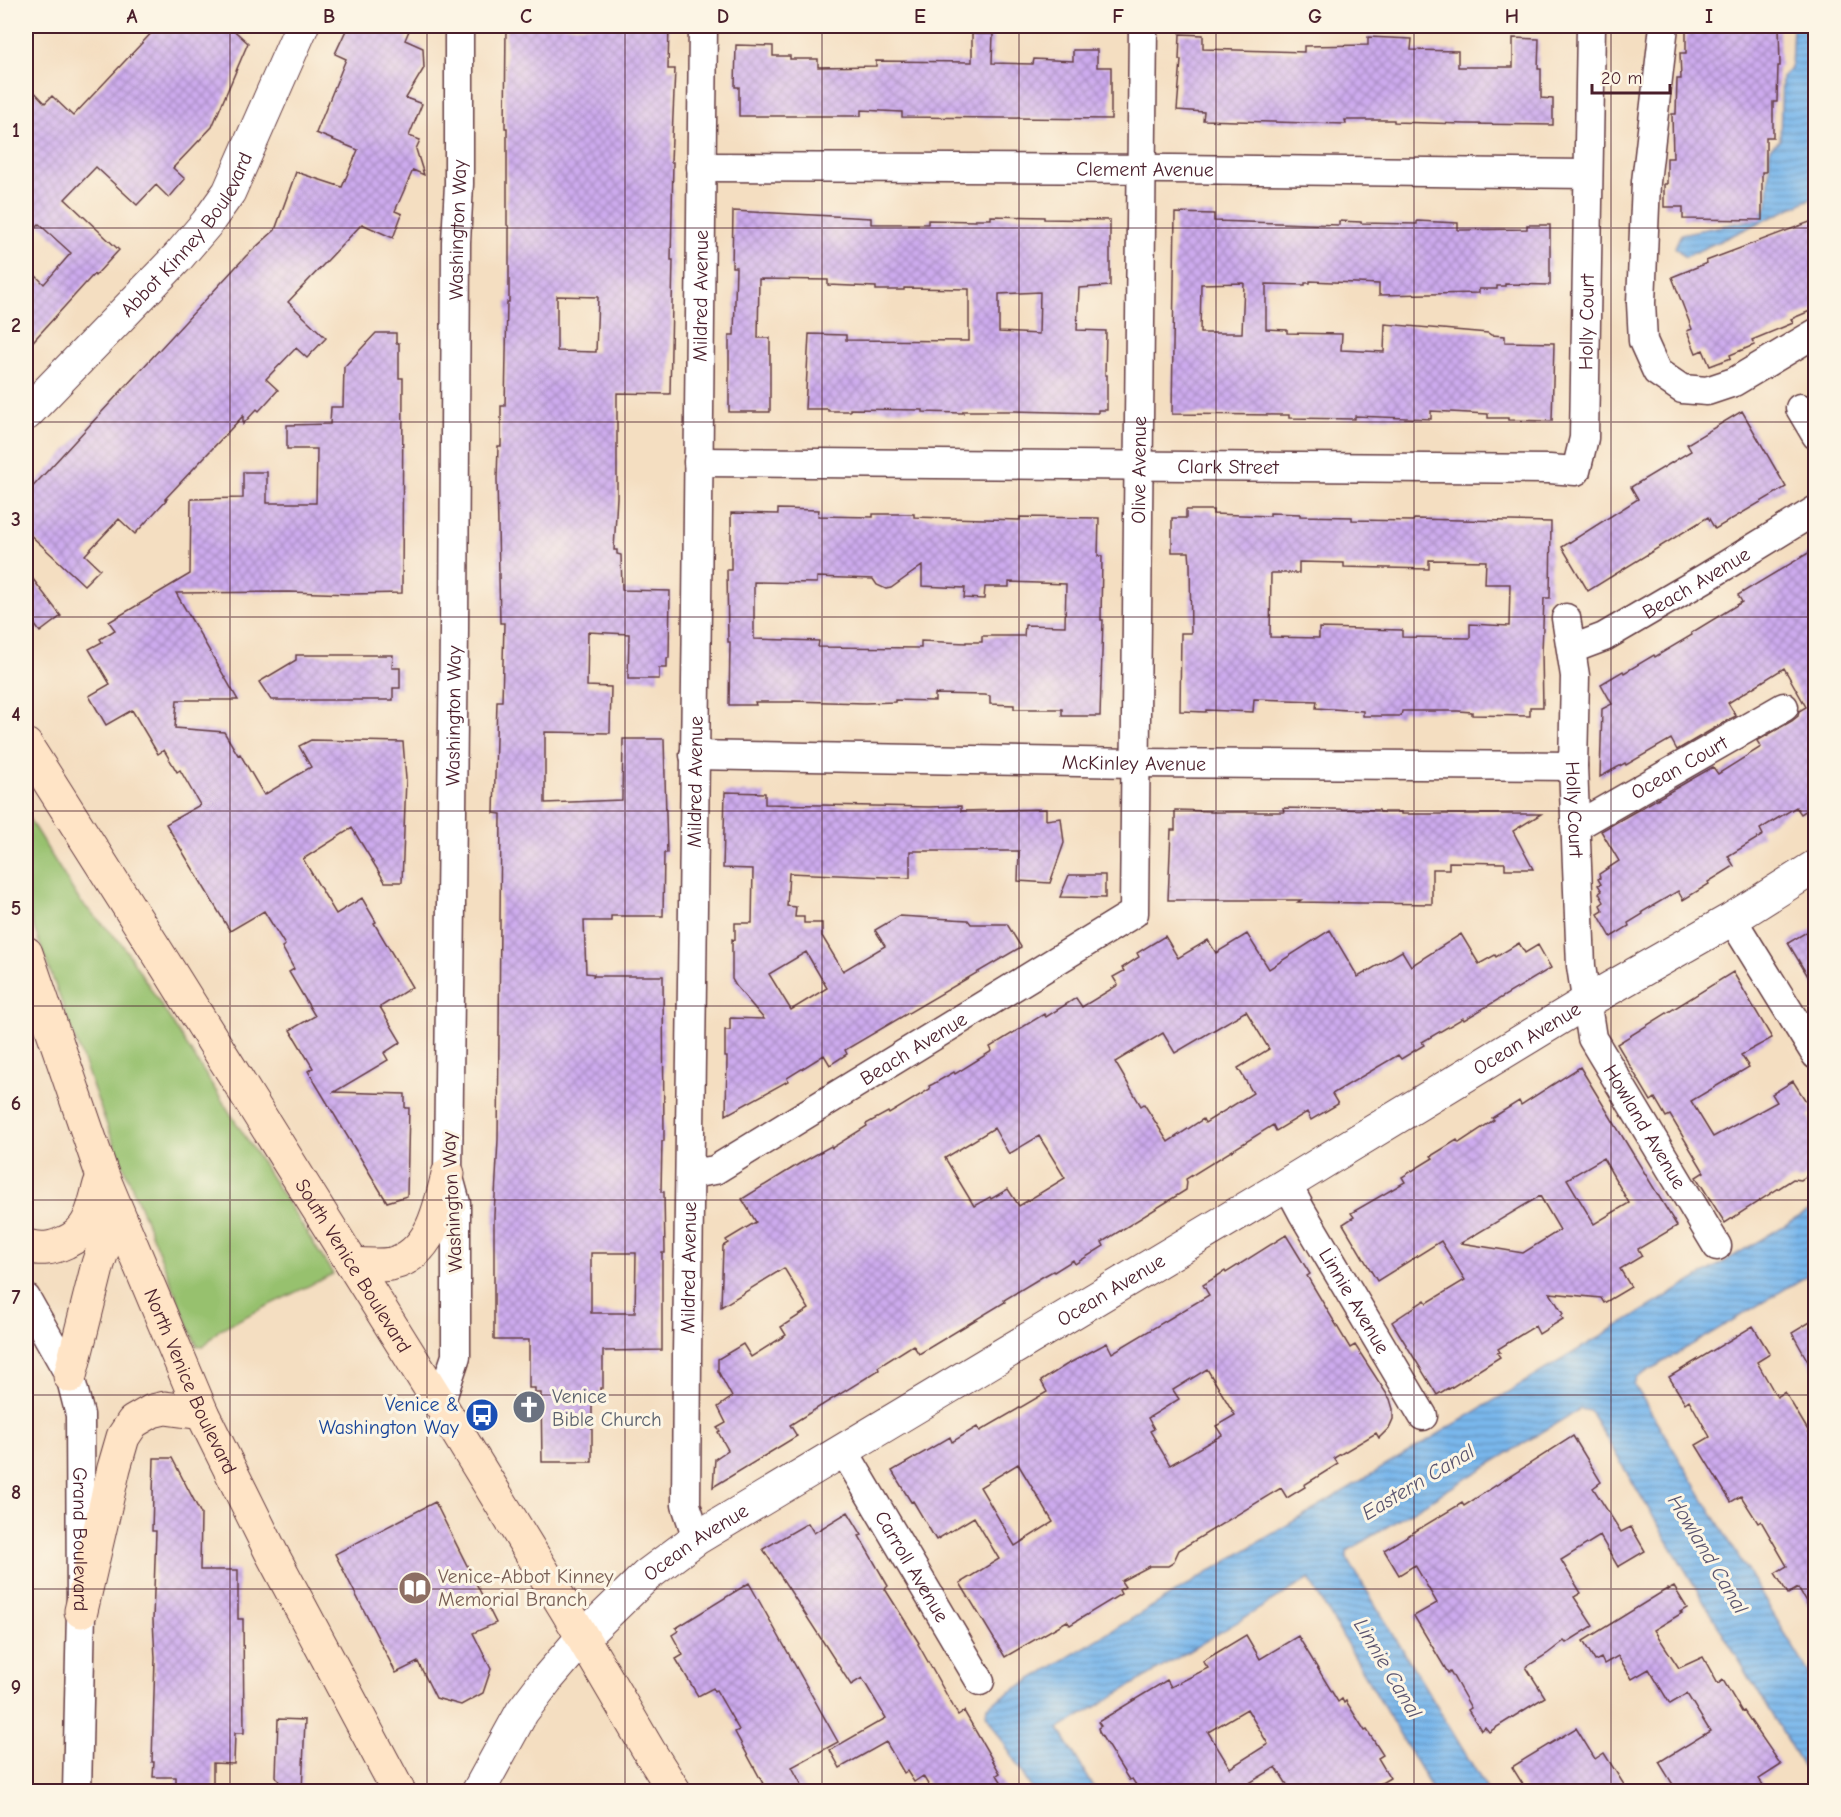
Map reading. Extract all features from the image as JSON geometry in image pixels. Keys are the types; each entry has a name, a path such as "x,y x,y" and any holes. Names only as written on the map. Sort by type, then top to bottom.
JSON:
{"main road":[{"name":"South Venice Boulevard","path":"26,745 440,1404 675,1791"},
{"name":"North Venice Boulevard","path":"26,953 103,1177 202,1413 316,1639 399,1791"},
{"path":"353,1264 392,1264 406,1258 425,1242 438,1213 448,1174"},
{"path":"26,1246 52,1249 81,1234 89,1222 103,1177"},
{"path":"70,1376 98,1263 116,1210"},
{"path":"81,1611 123,1437 134,1422 152,1411 165,1408 202,1413"}],"street":[{"name":"Abbot Kinney Boulevard","path":"26,414 207,223 229,192 302,26"},
{"name":"Washington Way","path":"440,1404 456,1356 456,1203 448,1174 459,26"},
{"name":"Mildred Avenue","path":"697,1538 686,1504 703,26"},
{"name":"Olive Avenue","path":"1134,913 1143,26"},
{"name":"Holly Court","path":"1576,471 1584,438 1591,26"},
{"path":"1664,26 1646,182 1641,303 1643,341 1656,372 1682,389 1707,392 1734,382 1815,333"},
{"name":"Clement Avenue","path":"701,167 1588,174"},
{"path":"1800,408 1815,435"},
{"name":"Clark Street","path":"698,462 1576,471"},
{"name":"Beach Avenue","path":"1572,649 1604,637 1815,510"},
{"name":"Holly Court","path":"1566,618 1575,676 1573,766 1575,827 1581,966 1586,1002"},
{"name":"Ocean Court","path":"1575,827 1784,707"},
{"name":"McKinley Avenue","path":"694,755 1135,763 1573,766"},
{"name":"Ocean Avenue","path":"478,1791 522,1712 547,1679 583,1638 646,1576 697,1538 1586,1002 1732,919 1815,866"},
{"name":"Beach Avenue","path":"690,1174 715,1170 1134,913"},
{"path":"1732,919 1815,1055"},
{"name":"Howland Avenue","path":"1586,1002 1592,1038 1717,1246"},
{"name":"Linnie Avenue","path":"1287,1184 1423,1416"},
{"name":"Grand Boulevard","path":"26,1298 70,1376 80,1415 81,1611 77,1791"},
{"name":"Carroll Avenue","path":"844,1451 980,1681"}],"green space":[{"path":"26,814 79,900 122,944 333,1274 220,1329 203,1347 197,1346 108,1128 26,906"}],"water":[{"path":"1793,26 1815,26 1815,104 1810,125 1815,134 1815,197 1685,257 1675,247 1681,234 1752,220 1762,215 1768,204 1770,148 1780,140 1782,77 1791,68"},
{"path":"1815,1207 1815,1271 1636,1378 1634,1384 1815,1683 1815,1787 1590,1411 1580,1409 1347,1551 1347,1558 1488,1791 1433,1791 1309,1579 1059,1729 1096,1791 1033,1791 986,1714 987,1706"}],"building":[{"path":"158,26 229,26 248,43 212,127 173,168 185,179 169,198 156,185 137,205 96,167 65,199 119,250 26,349 26,266 44,284 71,253 39,224 26,237 26,83 45,103 52,96 73,116"},
{"path":"348,26 411,26 405,40 423,48 424,68 406,98 422,104 409,136 420,140 416,149 424,175 413,170 395,211 402,214 393,238 362,224 288,302 326,338 307,358 296,348 266,379 278,390 259,411 257,409 243,424 243,416 135,534 119,519 85,555 100,569 84,585 26,531 26,494 246,256 275,230 296,172 342,187 358,150 316,133 346,59 335,54"},
{"path":"506,26 669,26 668,69 675,69 671,162 673,162 671,260 673,260 670,394 617,393 617,497 614,550 621,555 622,590 670,591 669,658 667,658 667,668 659,668 659,679 628,679 629,634 588,632 587,686 611,687 610,733 545,732 545,803 622,800 623,739 664,739 667,853 664,853 663,916 611,916 611,921 584,921 586,973 594,974 593,976 663,976 664,1141 662,1141 661,1192 664,1192 665,1253 662,1253 662,1350 603,1351 603,1388 600,1388 600,1402 592,1402 592,1462 542,1462 541,1393 535,1393 535,1388 529,1388 529,1340 494,1340 501,814 494,813 497,701 502,701 504,623 500,623 497,479 498,446 501,446 501,406 505,406 507,302 509,302 507,128 505,128","holes":["557,296 598,297 596,352 557,351","591,1253 636,1253 635,1313 591,1313"]},
{"path":"1686,26 1779,26 1780,66 1778,66 1777,102 1773,102 1773,137 1766,137 1766,172 1762,172 1762,220 1683,219 1683,207 1664,207 1667,158 1673,158 1672,114 1676,114 1677,79 1681,79 1680,53 1686,53"},
{"path":"972,34 993,34 992,63 1033,64 1034,59 1073,61 1073,50 1097,50 1097,67 1111,67 1111,119 902,117 902,112 861,110 861,116 739,116 739,87 735,87 736,45 773,46 773,56 790,56 790,59 818,59 818,67 876,66 876,61 972,62"},
{"path":"1180,34 1203,35 1203,49 1304,52 1304,46 1368,45 1368,37 1412,39 1411,50 1458,51 1458,67 1513,67 1513,38 1539,39 1538,69 1541,69 1541,98 1553,99 1553,125 1394,122 1394,120 1345,120 1346,124 1203,120 1204,112 1177,110 1181,60 1179,60"},
{"path":"733,211 871,218 871,224 928,224 928,220 976,221 976,219 991,219 991,216 1110,220 1110,286 1079,288 1077,330 1106,331 1107,410 1098,410 1098,413 963,411 963,413 923,412 923,410 828,411 828,409 805,409 809,334 846,335 846,340 969,341 969,289 876,290 876,287 828,285 828,280 759,279 758,338 770,338 770,412 729,412 729,335 734,335 736,267 732,267","holes":["1040,292 1039,334 999,332 999,294"]},
{"path":"1175,213 1214,214 1214,221 1339,225 1339,221 1458,223 1458,230 1527,229 1527,225 1550,225 1550,285 1505,284 1505,286 1497,286 1497,289 1479,289 1479,293 1379,295 1379,284 1310,281 1305,285 1266,284 1266,329 1287,330 1287,333 1342,334 1341,350 1384,352 1385,324 1488,333 1505,336 1505,342 1554,343 1552,421 1508,420 1508,418 1488,418 1488,414 1431,411 1431,419 1172,414","holes":["1244,283 1242,333 1200,333 1201,284"]},
{"path":"1815,220 1815,309 1791,319 1793,323 1752,340 1754,345 1730,355 1731,358 1710,366 1703,350 1696,353 1687,331 1692,329 1672,277 1707,263 1706,261"},
{"path":"376,333 396,333 396,343 399,343 399,378 403,378 402,593 176,593 238,700 177,700 175,728 224,732 264,795 311,767 299,746 311,740 403,742 406,779 402,882 385,882 352,828 303,859 336,914 362,898 412,987 380,1007 401,1042 384,1053 388,1060 334,1092 405,1094 405,1108 409,1108 407,1196 387,1202 308,1071 313,1068 290,1030 315,1016 289,972 294,969 282,947 285,945 264,911 230,931 166,824 200,805 180,770 177,772 164,750 158,754 132,710 106,725 89,696 110,684 89,649 102,642 100,639 115,630 109,622 190,574 191,499 243,498 243,472 267,472 267,503 316,503 317,449 287,449 287,425 330,424 331,407 343,407 344,367"},
{"path":"1742,411 1786,487 1715,529 1708,517 1588,591 1562,547 1638,499 1631,487 1691,451 1687,444"},
{"path":"778,509 819,510 818,516 873,517 873,514 914,514 914,517 1020,520 1020,517 1099,518 1098,556 1102,556 1101,620 1103,620 1100,716 1062,716 1062,709 1014,709 1014,705 990,704 990,696 985,695 935,694 935,701 895,700 895,702 865,703 793,701 729,705 730,642 728,642 727,570 731,570 731,513 778,514","holes":["922,566 922,586 965,588 964,598 984,599 985,587 1009,587 1009,582 1066,584 1065,626 1025,625 1024,636 982,636 982,642 966,643 921,641 921,648 818,647 819,641 754,639 754,582 817,583 817,577 873,579 877,585 886,589 891,588"]},
{"path":"1186,510 1213,510 1213,514 1270,516 1270,513 1300,514 1300,516 1352,517 1352,520 1551,522 1550,598 1544,598 1543,707 1530,707 1530,716 1472,715 1472,712 1458,711 1402,711 1401,716 1363,716 1363,711 1316,708 1317,701 1254,699 1253,712 1180,711 1181,633 1191,633 1190,564 1189,552 1172,552 1172,518 1186,518","holes":["1429,560 1486,561 1485,584 1510,584 1509,626 1470,624 1470,638 1402,637 1402,630 1319,628 1319,638 1270,637 1271,573 1299,573 1299,562 1344,563 1344,567 1429,569"]},
{"path":"1815,549 1815,805 1801,814 1796,807 1760,829 1763,835 1728,856 1734,866 1683,900 1678,891 1642,912 1643,914 1628,923 1629,926 1611,937 1598,914 1603,911 1600,905 1604,902 1599,893 1602,891 1598,885 1601,884 1598,879 1599,874 1619,861 1601,831 1713,767 1718,774 1761,747 1757,741 1792,721 1798,716 1799,711 1806,707 1784,668 1728,703 1736,716 1677,750 1671,739 1600,777 1602,709 1612,704 1601,684 1654,655 1655,657 1692,635 1691,633 1742,602 1738,595"},
{"path":"26,570 61,616 40,632 26,613"},
{"path":"296,655 393,655 392,668 400,668 400,688 393,688 393,700 271,700 259,682 296,660"},
{"path":"725,792 765,793 765,804 961,806 961,811 1046,809 1046,820 1061,818 1064,843 1050,883 1018,881 1019,851 910,851 910,878 789,873 787,906 796,907 795,917 804,917 804,923 822,923 822,936 843,971 885,946 875,930 899,916 968,920 971,924 1007,924 1021,947 845,1050 847,1054 830,1065 824,1055 787,1078 788,1081 726,1115 725,1030 730,1030 730,1018 764,1019 732,979 732,939 735,940 735,923 752,923 753,869 723,868","holes":["806,952 827,988 791,1010 769,974"]},
{"path":"1283,808 1379,810 1380,812 1401,812 1401,814 1541,814 1513,831 1533,869 1505,869 1505,863 1449,862 1449,869 1432,869 1432,904 1298,902 1301,900 1168,900 1171,830 1175,830 1175,810 1284,812"},
{"path":"1069,875 1105,875 1105,898 1060,897"},
{"path":"1815,927 1815,988 1788,943"},
{"path":"1330,930 1358,977 1402,951 1411,966 1461,934 1479,964 1519,943 1525,953 1538,945 1551,968 1464,1020 1463,1018 1422,1042 1424,1045 1401,1059 1398,1055 1332,1094 1338,1104 1311,1120 1307,1112 1276,1131 1273,1125 1186,1179 1186,1190 1102,1242 1104,1246 1075,1264 1073,1260 1042,1277 919,1354 913,1345 878,1367 879,1370 790,1425 797,1436 713,1487 715,1459 728,1450 717,1428 726,1423 718,1407 732,1397 718,1371 718,1359 743,1344 751,1357 786,1335 781,1327 809,1309 784,1268 721,1307 723,1246 728,1243 726,1240 756,1222 742,1199 799,1164 831,1146 832,1148 867,1126 866,1124 888,1112 889,1114 930,1089 929,1086 954,1072 955,1074 992,1051 990,1047 1044,1014 1046,1017 1076,998 1082,1007 1118,985 1113,977 1124,971 1122,968 1139,957 1137,953 1165,936 1178,958 1208,940 1216,953 1247,934 1269,969","holes":["1246,1011 1269,1049 1238,1068 1253,1093 1205,1123 1203,1119 1168,1142 1144,1104 1141,1106 1115,1062 1163,1033 1175,1053","994,1128 1009,1154 1039,1136 1065,1178 1019,1206 1008,1189 974,1206 945,1158"]},
{"path":"1733,972 1772,1038 1741,1055 1749,1067 1691,1101 1713,1137 1777,1102 1772,1094 1793,1081 1813,1112 1808,1116 1815,1128 1815,1171 1801,1180 1793,1179 1725,1223 1696,1177 1704,1172 1670,1115 1666,1117 1655,1098 1651,1101 1617,1044"},
{"path":"1580,1067 1677,1226 1638,1249 1642,1256 1620,1269 1631,1287 1604,1303 1601,1298 1550,1293 1563,1314 1561,1316 1563,1319 1539,1334 1535,1326 1498,1349 1500,1352 1497,1353 1500,1357 1437,1395 1392,1322 1425,1300 1427,1303 1465,1280 1441,1241 1377,1281 1343,1224 1354,1217 1351,1213 1405,1182 1402,1177 1433,1158 1431,1156 1457,1140 1459,1143 1519,1101 1521,1105","holes":["1603,1158 1629,1203 1594,1224 1567,1179","1540,1196 1560,1230 1523,1253 1461,1243"]},
{"path":"1286,1235 1310,1274 1307,1276 1350,1348 1355,1345 1390,1399 1393,1419 1389,1428 1379,1438 1376,1433 1334,1458 1338,1464 1287,1498 1281,1488 1179,1550 1173,1563 1168,1566 1150,1566 1121,1581 1125,1587 1119,1590 1121,1594 1070,1625 1067,1621 1005,1657 960,1583 999,1559 974,1517 936,1540 892,1471 950,1437 952,1442 977,1427 980,1431 1047,1392 1041,1381 1107,1343 1112,1353 1209,1295 1203,1285 1225,1271 1226,1273","holes":["1207,1369 1235,1415 1216,1426 1222,1435 1170,1465 1150,1431 1154,1429 1148,1418 1179,1399 1173,1390","1018,1464 1053,1522 1015,1546 980,1487"]},
{"path":"1815,1319 1815,1374 1792,1333"},
{"path":"1753,1326 1770,1354 1757,1362 1777,1397 1785,1392 1815,1442 1815,1617 1798,1588 1788,1594 1775,1573 1787,1566 1761,1521 1758,1523 1741,1496 1731,1502 1696,1445 1710,1437 1689,1400 1685,1403 1669,1377"},
{"path":"1573,1436 1601,1482 1593,1488 1621,1532 1631,1527 1645,1551 1618,1567 1600,1536 1561,1560 1581,1593 1574,1597 1593,1626 1566,1643 1564,1641 1526,1667 1545,1697 1489,1732 1485,1727 1481,1730 1468,1710 1471,1708 1450,1671 1448,1673 1414,1616 1437,1603 1415,1565 1399,1575 1384,1550 1462,1503 1464,1506"},
{"path":"154,1458 172,1458 201,1514 200,1570 238,1570 238,1619 243,1619 244,1733 235,1733 234,1764 213,1763 213,1789 178,1789 176,1777 153,1777 155,1658 153,1620 156,1531 152,1531"},
{"name":"Venice-Abbot Kinney Memorial Branch","path":"435,1502 496,1623 473,1633 491,1669 483,1693 461,1705 436,1698 418,1662 396,1673 335,1554"},
{"path":"848,1512 888,1586 885,1589 919,1643 958,1715 964,1711 1000,1773 997,1775 1007,1791 932,1791 923,1776 914,1782 907,1771 904,1773 886,1742 840,1768 830,1750 886,1718 862,1678 851,1685 763,1549 808,1523 814,1533"},
{"path":"749,1583 838,1742 792,1767 805,1791 767,1791 735,1732 739,1730 716,1690 714,1691 713,1688 698,1696 676,1659 683,1655 672,1635 678,1631 676,1628"},
{"path":"1674,1587 1687,1608 1654,1630 1679,1668 1703,1657 1718,1684 1723,1680 1742,1712 1744,1711 1781,1765 1759,1779 1767,1791 1677,1791 1659,1762 1710,1731 1687,1694 1670,1704 1649,1669 1632,1679 1618,1656 1604,1664 1601,1658 1595,1661 1583,1641 1667,1589"},
{"path":"1246,1635 1260,1659 1298,1636 1338,1702 1342,1699 1344,1703 1346,1701 1365,1731 1367,1730 1383,1755 1378,1758 1390,1778 1368,1791 1291,1791 1276,1767 1241,1788 1243,1791 1140,1791 1132,1779 1129,1780 1099,1732 1098,1728 1101,1726 1098,1722 1167,1680 1171,1687 1208,1668 1203,1661","holes":["1247,1709 1268,1744 1230,1768 1208,1732"]},
{"path":"278,1719 305,1720 302,1791 284,1791 276,1776"},
{"path":"1576,1728 1595,1759 1604,1753 1628,1791 1527,1791 1512,1767"}],"place":[{"name":"Venice Bible Church","path":"529,1407"},
{"name":"Venice & Washington Way","path":"482,1415"},
{"name":"Venice-Abbot Kinney Memorial Branch","path":"415,1588"}],"water label":[{"name":"Eastern Canal","path":"1418,1482"},
{"name":"Howland Canal","path":"1708,1554"},
{"name":"Linnie Canal","path":"1388,1668"}]}
